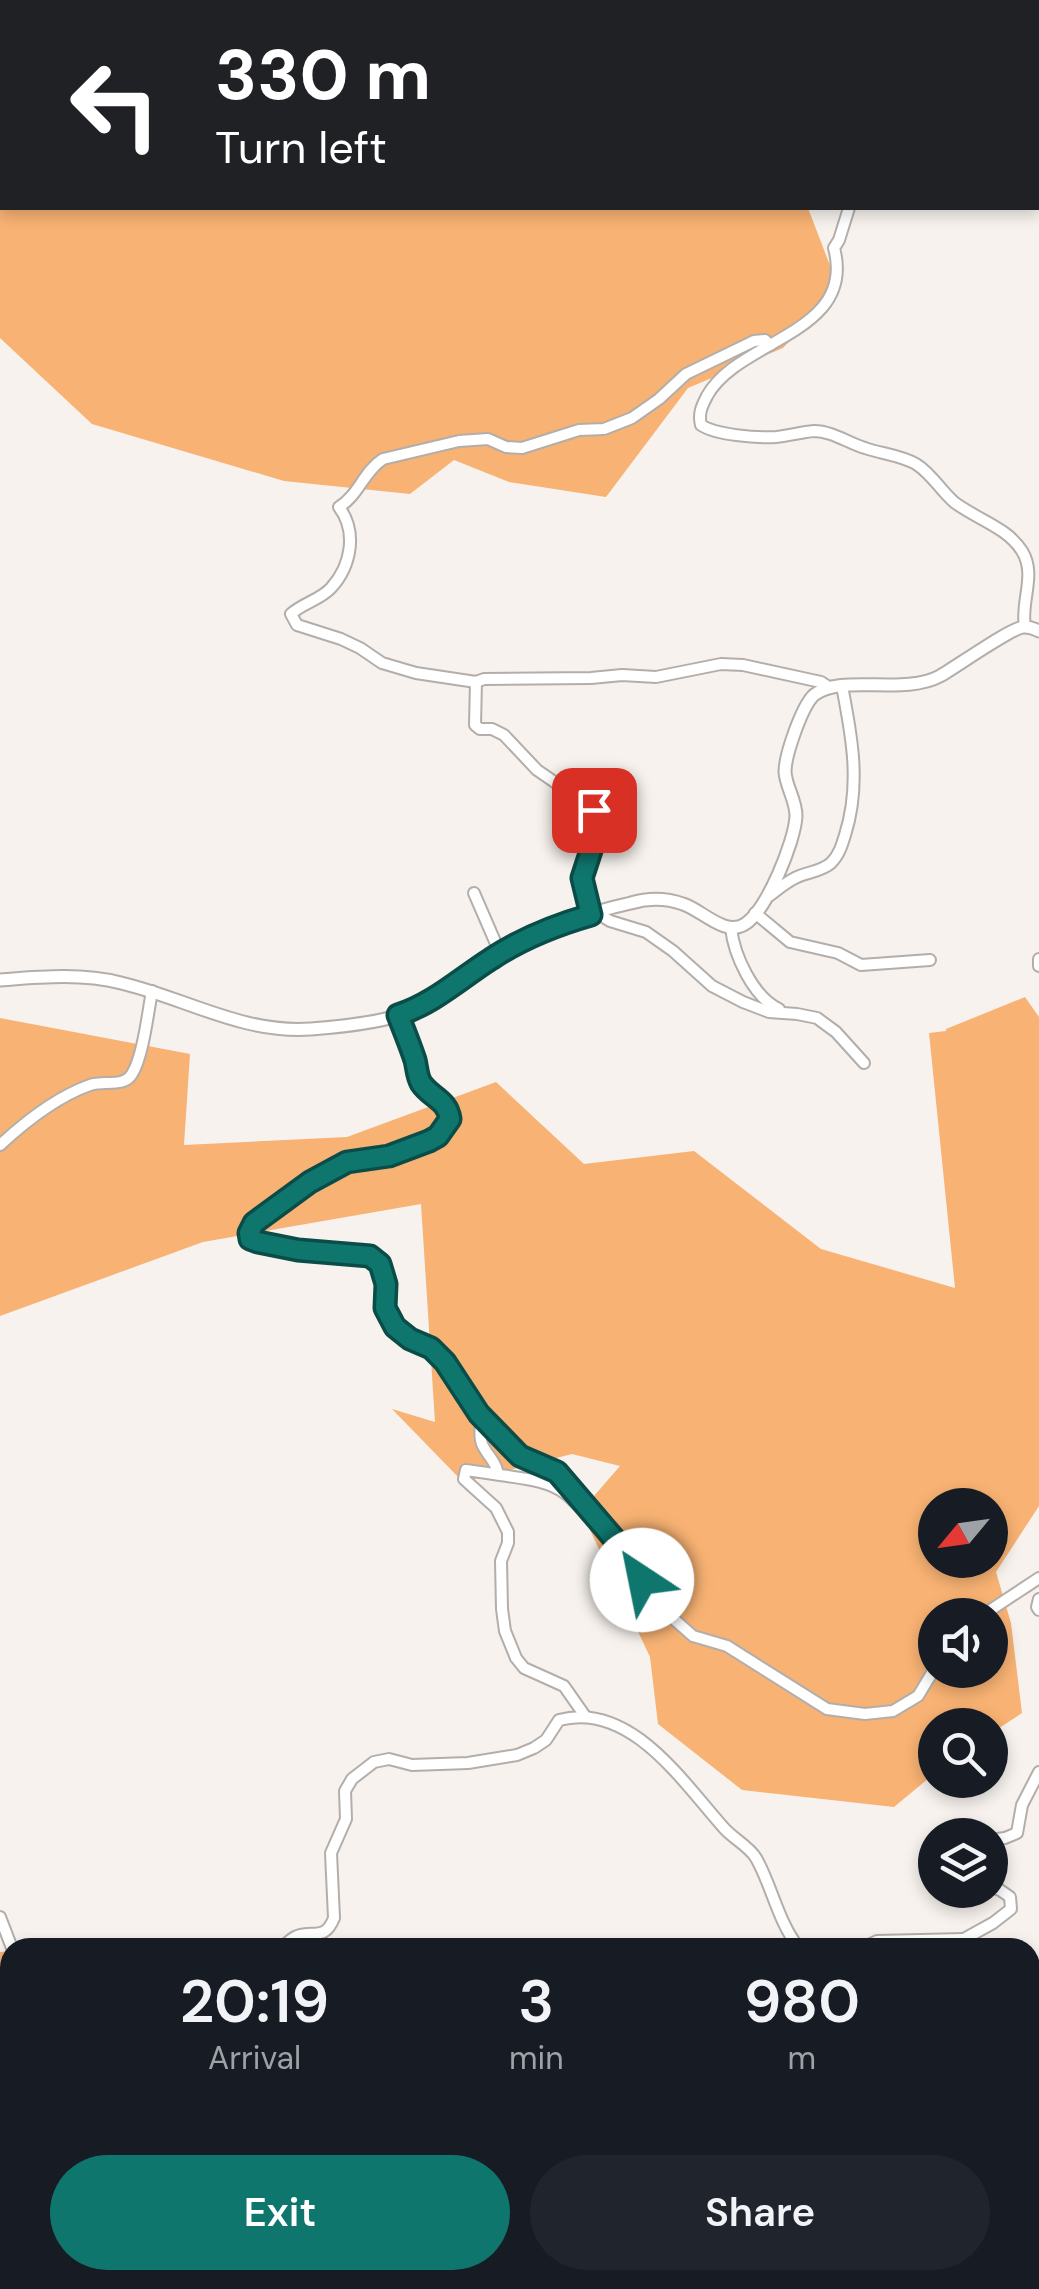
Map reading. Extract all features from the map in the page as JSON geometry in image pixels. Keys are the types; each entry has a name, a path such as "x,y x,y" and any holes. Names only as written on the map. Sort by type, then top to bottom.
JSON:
{"street":[{"path":"847,210 834,248 837,271 831,297 792,333 733,369 712,387 699,416 701,425 711,432 774,437 827,432 918,466 956,503 998,528 1022,549 1029,570 1025,626"},
{"path":"770,345 764,340 754,341 686,374 632,418 604,429 578,430 522,448 488,440 459,441 384,459 374,465 346,503 339,506 347,517 351,536 342,571 331,588 291,614 297,626 341,639 382,663 416,674 476,682 622,675 656,678 721,664 743,664 836,687"},
{"path":"0,980 83,977 118,982 246,1024 270,1029 316,1029 398,1015 424,1004 500,953 543,932 636,902 666,900 693,908 732,928 745,924 782,868 796,820 785,774 787,758 808,702 817,693 836,687 925,683 1012,630 1025,626 1039,631"},
{"path":"476,682 475,725 504,734 538,770 588,805 598,817 597,834 582,871 594,914"},
{"path":"765,898 793,879 826,866 845,836 854,801 855,764 836,687"},
{"path":"474,893 500,953"},
{"path":"594,914 646,932 712,986 728,994 769,1012 822,1021 864,1063"},
{"path":"755,914 790,942 838,954 860,965 930,960"},
{"path":"732,928 734,949 751,982 769,1004 791,1014"},
{"path":"0,1144 38,1113 85,1086 122,1082 131,1077 152,991"},
{"path":"398,1015 419,1080 441,1099 450,1119 438,1136 389,1156 347,1162 310,1182 254,1223 250,1239 298,1250 370,1256 380,1264 389,1319 410,1339 431,1348 445,1362 479,1414 520,1456 557,1472 634,1562 651,1599 693,1636 727,1646 827,1710 865,1714 892,1711 918,1696 923,1688"},
{"path":"479,1414 480,1441 497,1466 494,1474"},
{"path":"584,1716 564,1686 524,1668 510,1644 502,1609 501,1561 508,1532 496,1508 464,1479 466,1470 542,1482 566,1494 579,1509 596,1516"},
{"path":"1008,1598 1039,1578"},
{"path":"1039,1600 1039,1610"},
{"path":"293,1938 324,1932 334,1918 331,1853 346,1820 345,1792 352,1778 366,1766 389,1759 412,1765 517,1756 546,1740 559,1720 584,1716 601,1718 636,1737 676,1773 729,1834 754,1854 794,1938"},
{"path":"1008,1837 1017,1833 1022,1805 1039,1772"},
{"path":"971,1938 1011,1909 1008,1896"}],"shaded area":[{"path":"0,210 809,210 839,289 783,348 688,388 606,497 509,482 454,460 410,494 284,481 92,424 0,338"},
{"path":"1025,997 1039,1017 1039,1506 1008,1554 1008,1488 918,1488 918,1578 998,1578 1004,1598 918,1598 918,1688 1008,1688 1008,1613 1022,1713 1008,1722 1008,1708 918,1708 918,1787 894,1807 742,1790 658,1724 650,1657 581,1511 620,1466 572,1454 463,1482 392,1409 435,1422 421,1204 203,1242 0,1316 0,1018 190,1054 184,1145 347,1137 496,1082 584,1164 694,1151 821,1249 955,1288 929,1033 946,1031"}],"route":[{"path":"594,810 599,826 582,871 582,887 591,915 513,945 424,1004 398,1015 419,1080 448,1109 450,1119 438,1136 389,1156 347,1162 266,1212 249,1233 250,1239 258,1242 370,1256 380,1264 386,1284 385,1308 395,1327 431,1348 445,1362 479,1414 520,1456 557,1472 634,1562 642,1580"}]}
